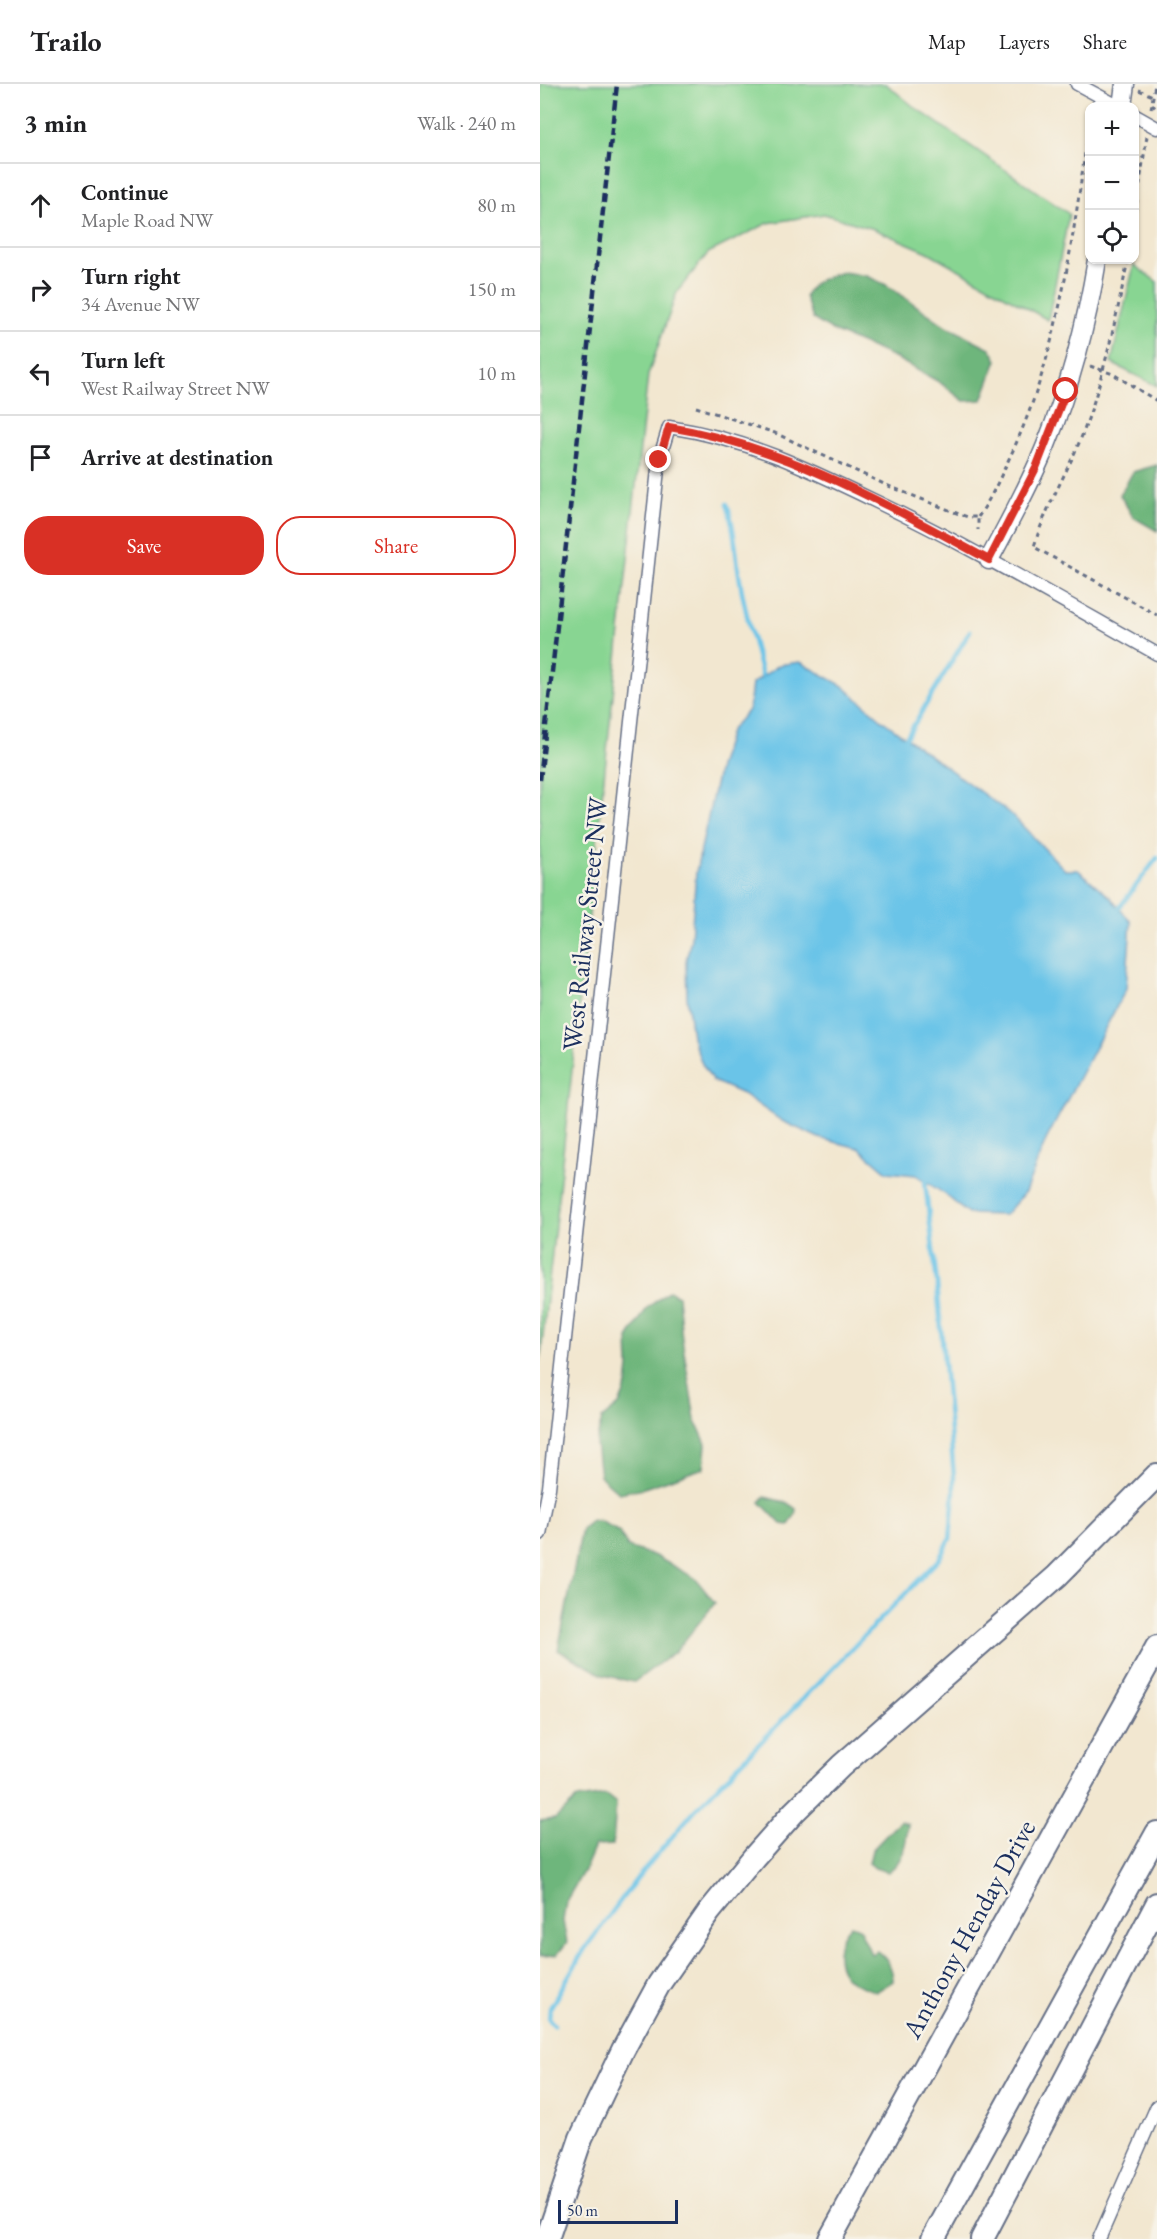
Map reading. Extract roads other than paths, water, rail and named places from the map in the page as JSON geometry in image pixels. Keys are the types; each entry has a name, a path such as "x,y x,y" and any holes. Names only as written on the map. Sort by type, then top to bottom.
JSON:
{"highway":[{"path":"547,2239 581,2138 623,2050 659,1984 709,1912 761,1849 841,1766 1057,1576 1157,1475"},
{"name":"Anthony Henday Drive","path":"830,2239 1157,1647"},
{"path":"933,2239 1157,1833"},
{"path":"982,2239 1157,1904"}],"street":[{"path":"1077,84 1112,102"},
{"path":"1123,102 1133,87"},
{"path":"1139,119 1157,128"},
{"path":"1096,264 1074,361 1047,444 989,560 1157,654"},
{"name":"West Railway Street NW","path":"540,1533 549,1488 659,460 669,427 703,432 750,445 797,463 927,526 989,560"},
{"path":"1099,2239 1157,2106"}],"water":[{"path":"800,662 843,686 883,721 1012,815 1065,870 1078,870 1110,897 1131,922 1126,989 1046,1140 1025,1192 1005,1215 968,1214 946,1195 916,1175 887,1172 859,1148 819,1138 782,1121 743,1094 713,1081 702,1064 692,1037 687,997 686,961 691,939 696,872 719,767 730,731 749,709 752,684 779,665"}],"waterway":[{"path":"727,504 743,599 762,675"},
{"path":"906,738 970,631"},
{"path":"1119,908 1157,858"},
{"path":"554,2025 549,2019 550,2008 584,1950 638,1877 694,1811 939,1559 950,1539 954,1477 937,1283 925,1182"}],"railway":[{"path":"540,780 617,84"}]}
